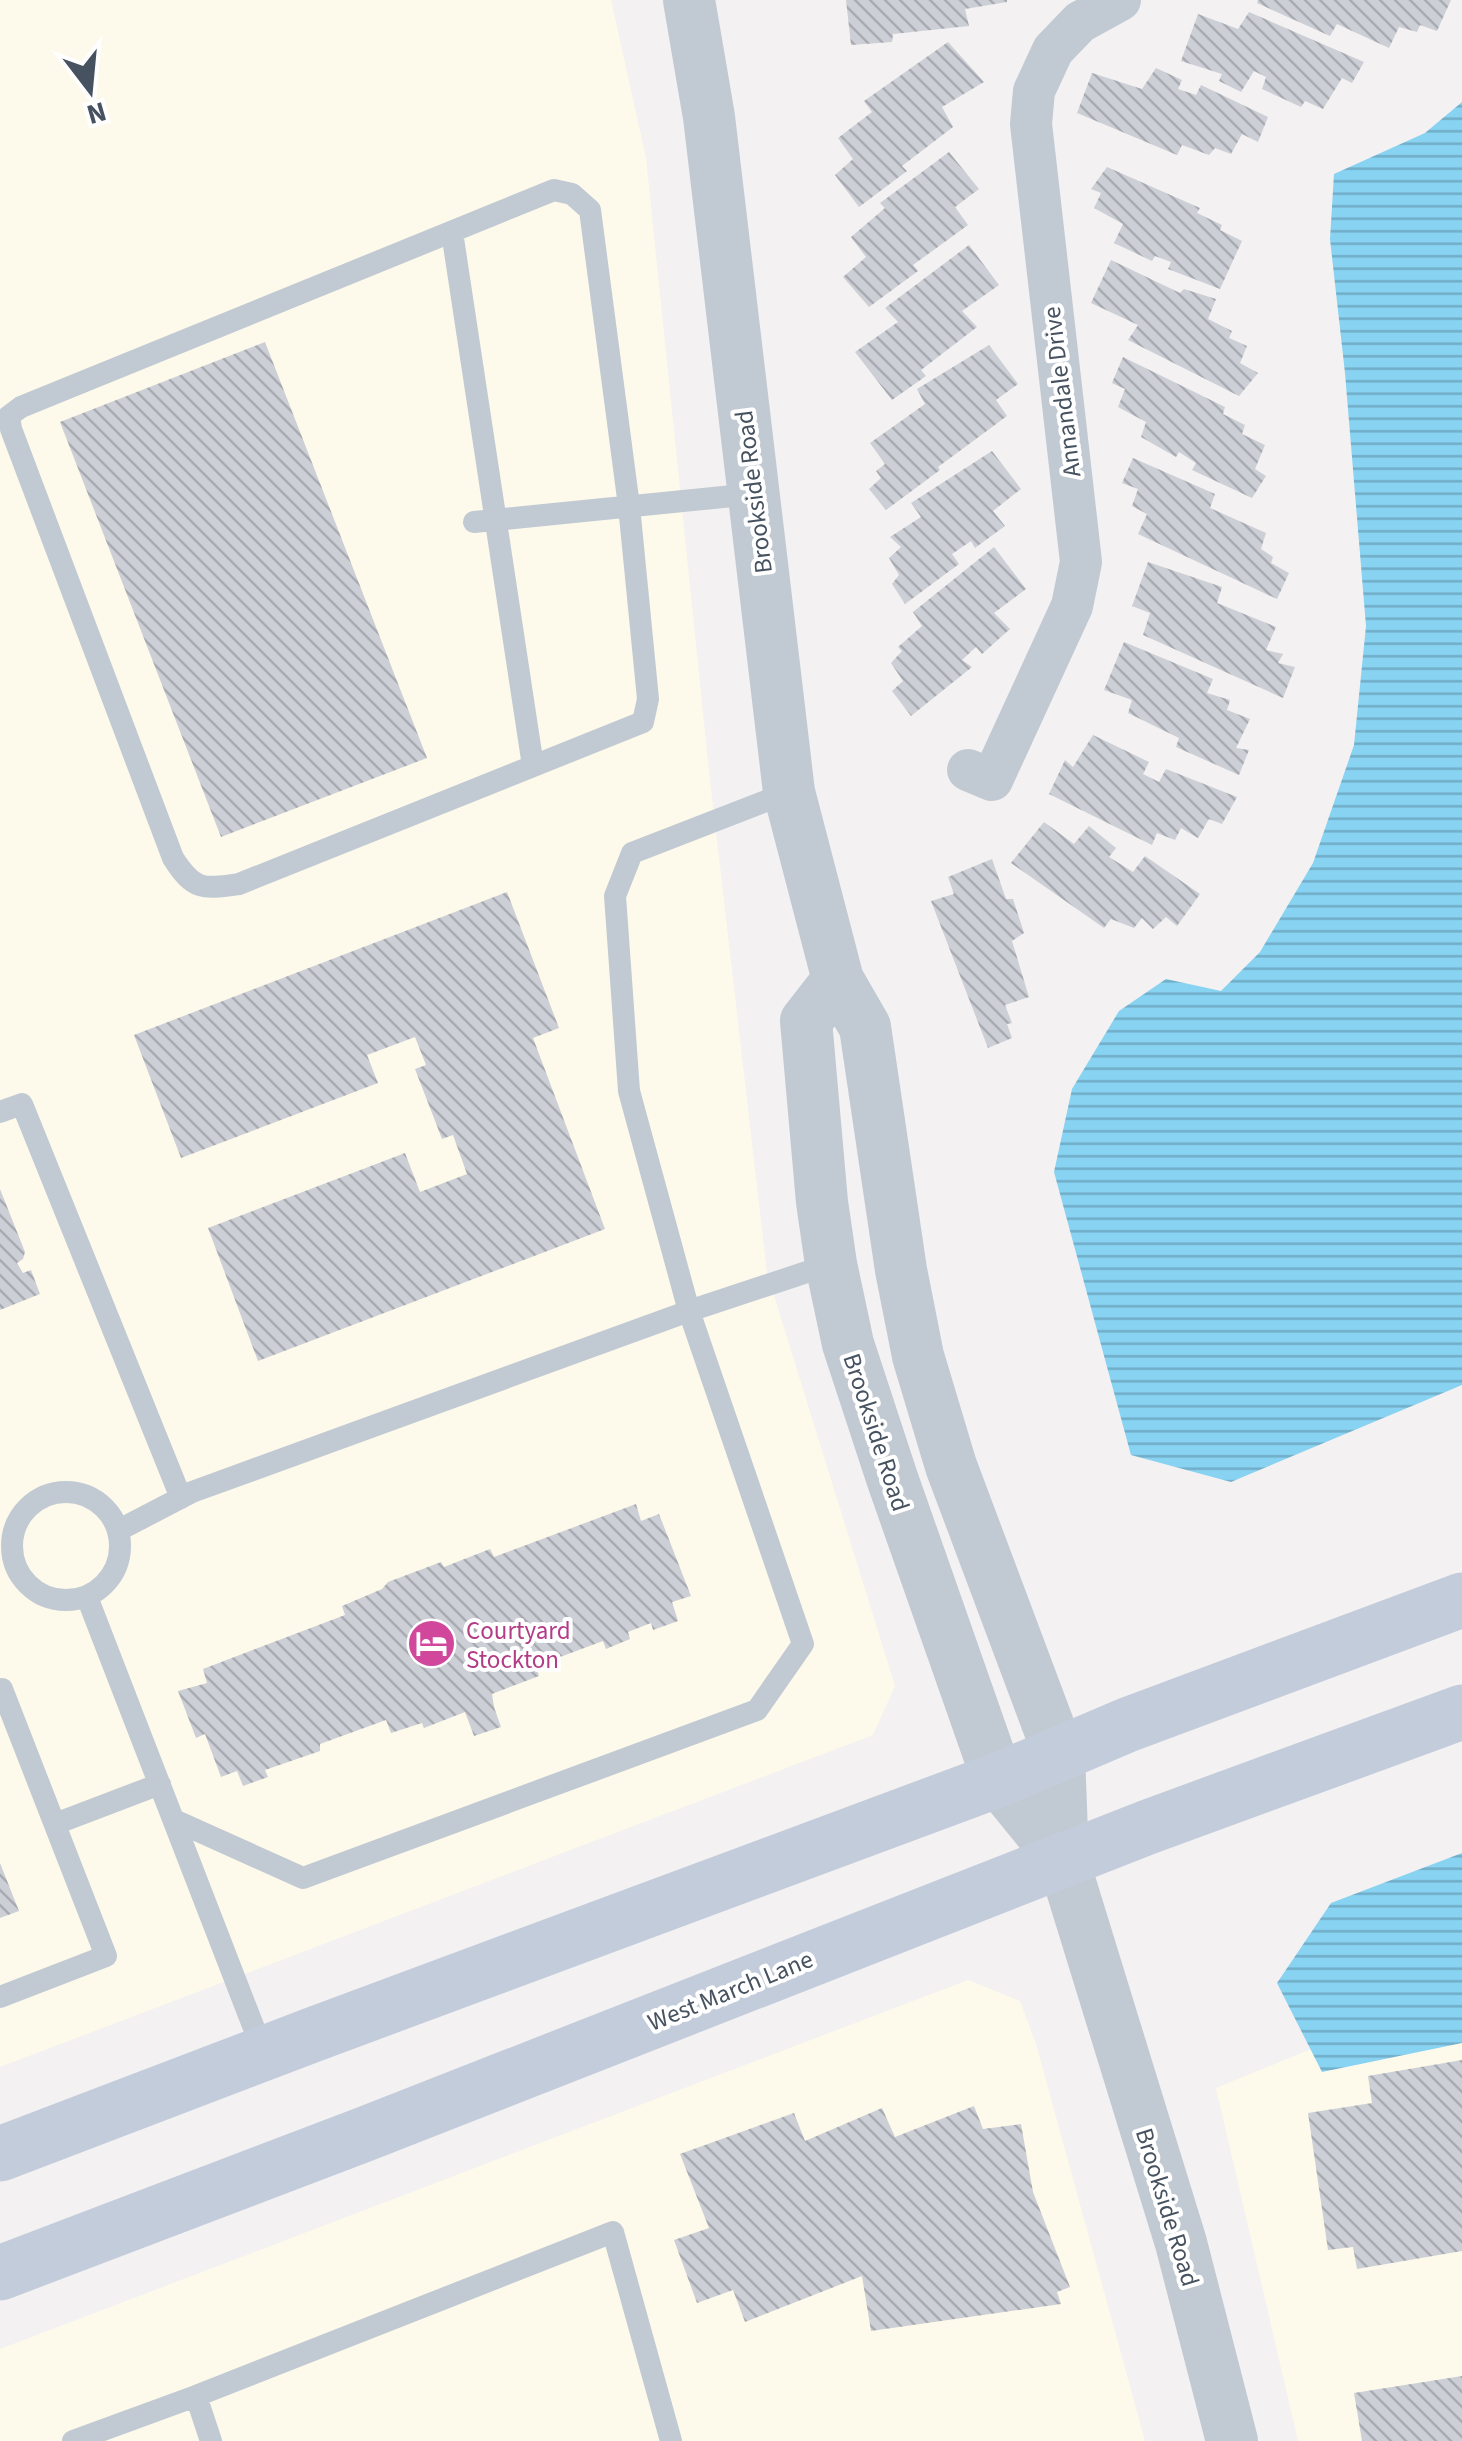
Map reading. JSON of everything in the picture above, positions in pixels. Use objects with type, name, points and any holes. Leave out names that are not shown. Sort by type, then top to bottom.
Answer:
[{"type":"main road","points":[[0,2154],[998,1780],[1127,1725],[1462,1600]]},
{"type":"main road","name":"West March Lane","points":[[0,2272],[365,2134],[1063,1860],[1462,1712]]},
{"type":"street","name":"Brookside Road","points":[[689,0],[708,116],[789,792],[838,980],[865,1027],[898,1251],[918,1356],[952,1466],[1059,1754],[1063,1860],[1181,2242],[1232,2441]]},
{"type":"street","name":"Annandale Drive","points":[[968,770],[992,780],[1072,606],[1078,577],[1080,562],[1030,124],[1034,91],[1053,50],[1080,22],[1120,0]]},
{"type":"street","name":"Brookside Road","points":[[838,980],[806,1021],[822,1202],[848,1344],[998,1780],[1063,1860]]},
{"type":"lane","points":[[554,190],[572,194],[590,210],[629,506],[648,699],[642,722],[240,884],[210,888],[186,880],[173,858],[10,429],[9,416],[21,407],[452,232],[554,190]]},
{"type":"lane","points":[[452,232],[484,521],[533,766]]},
{"type":"lane","points":[[484,521],[754,494]]},
{"type":"lane","points":[[174,1820],[304,1878],[756,1710],[802,1644],[690,1311],[629,1091],[615,896],[632,853],[789,792]]},
{"type":"lane","points":[[0,1112],[22,1104],[182,1498]]},
{"type":"lane","points":[[119,1530],[182,1498],[690,1311],[831,1264]]},
{"type":"lane","points":[[62,1492],[97,1501],[119,1530],[119,1561],[112,1576],[87,1597],[56,1600],[10,1578],[12,1538],[18,1521],[29,1506],[44,1496],[62,1492]]},
{"type":"lane","points":[[87,1597],[264,2054]]},
{"type":"lane","points":[[0,1690],[106,1956],[0,1997]]},
{"type":"lane","points":[[54,1824],[160,1784]]},
{"type":"lane","points":[[73,2441],[614,2232],[671,2441]]},
{"type":"lane","points":[[196,2396],[211,2441]]},
{"type":"shaded area","points":[[0,0],[611,0],[646,158],[709,771],[767,1273],[895,1686],[873,1735],[0,2067]]},
{"type":"shaded area","points":[[968,1980],[1020,2001],[1036,2044],[1145,2441],[0,2441],[0,2349]]},
{"type":"shaded area","points":[[1446,1994],[1462,1996],[1462,2441],[1298,2441],[1216,2088]]},
{"type":"water","points":[[1462,102],[1462,1385],[1231,1482],[1131,1455],[1054,1172],[1072,1089],[1119,1011],[1166,979],[1221,991],[1260,952],[1313,863],[1354,745],[1366,626],[1330,239],[1334,174],[1425,133]]},
{"type":"water","points":[[1462,1853],[1462,2043],[1322,2072],[1277,1983],[1331,1903]]},
{"type":"building","points":[[846,0],[1007,2],[965,9],[969,26],[893,34],[892,42],[851,45]]},
{"type":"building","points":[[1451,0],[1437,31],[1420,25],[1417,32],[1399,27],[1389,48],[1337,24],[1330,36],[1257,3]]},
{"type":"building","points":[[1249,12],[1364,62],[1352,83],[1342,78],[1323,109],[1305,101],[1301,107],[1262,89],[1266,77],[1254,71],[1241,92],[1219,81],[1222,74],[1181,61],[1198,14],[1238,29]]},
{"type":"building","points":[[948,42],[984,82],[942,107],[953,127],[902,166],[907,171],[859,207],[835,175],[853,159],[838,138],[872,112],[864,101]]},
{"type":"building","points":[[1156,68],[1182,80],[1178,89],[1196,95],[1201,85],[1268,117],[1258,142],[1242,134],[1231,154],[1215,148],[1209,155],[1182,145],[1177,155],[1077,113],[1092,73],[1142,89]]},
{"type":"building","points":[[949,152],[979,189],[955,207],[968,225],[913,265],[918,271],[869,307],[843,277],[866,257],[851,237],[885,208],[880,203]]},
{"type":"building","points":[[1107,167],[1200,208],[1197,213],[1222,225],[1220,230],[1242,241],[1220,289],[1168,269],[1171,262],[1155,256],[1152,261],[1114,243],[1123,224],[1094,208],[1101,193],[1091,189]]},
{"type":"building","points":[[969,245],[999,285],[962,311],[977,327],[921,370],[926,376],[892,400],[855,352],[898,322],[885,308]]},
{"type":"building","points":[[1111,260],[1180,293],[1184,289],[1216,299],[1208,319],[1232,331],[1229,338],[1247,346],[1240,363],[1258,373],[1239,396],[1128,340],[1138,325],[1091,303]]},
{"type":"building","points":[[265,342],[427,758],[221,837],[60,422]]},
{"type":"building","points":[[989,345],[1018,384],[996,400],[1007,416],[886,510],[869,489],[881,478],[876,471],[885,464],[870,443],[925,404],[917,389]]},
{"type":"building","points":[[1123,357],[1225,407],[1223,414],[1245,425],[1242,434],[1265,445],[1255,469],[1266,476],[1252,498],[1192,470],[1196,463],[1179,452],[1176,457],[1141,437],[1146,422],[1118,407],[1125,389],[1112,383]]},
{"type":"building","points":[[992,451],[1021,489],[993,511],[1005,526],[975,548],[971,541],[952,554],[959,564],[905,604],[892,584],[899,575],[889,558],[901,547],[890,537],[921,517],[911,503]]},
{"type":"building","points":[[1133,458],[1215,494],[1210,508],[1266,533],[1261,549],[1273,557],[1271,563],[1289,573],[1277,599],[1138,534],[1147,514],[1132,506],[1138,489],[1122,483]]},
{"type":"building","points":[[994,547],[1026,589],[994,613],[1010,629],[982,654],[976,647],[962,660],[972,667],[911,716],[892,691],[903,681],[891,663],[902,651],[898,647],[922,626],[913,612]]},
{"type":"building","points":[[1148,562],[1222,587],[1217,603],[1276,627],[1266,650],[1283,654],[1278,663],[1295,667],[1283,698],[1143,635],[1150,613],[1132,606]]},
{"type":"building","points":[[1124,642],[1213,679],[1207,693],[1230,700],[1227,710],[1250,719],[1236,748],[1249,750],[1239,775],[1176,747],[1179,738],[1128,713],[1132,700],[1104,690]]},
{"type":"building","points":[[1093,735],[1149,762],[1143,774],[1159,782],[1166,769],[1237,797],[1222,824],[1209,819],[1198,838],[1181,828],[1175,840],[1157,833],[1152,845],[1049,794],[1065,760],[1073,767]]},
{"type":"building","points":[[1044,822],[1074,844],[1089,826],[1116,848],[1109,857],[1133,872],[1145,856],[1200,894],[1177,926],[1166,917],[1153,929],[1142,918],[1134,928],[1111,919],[1104,928],[1011,863]]},
{"type":"building","points":[[992,859],[1006,899],[1013,899],[1024,933],[1012,941],[1029,997],[1005,1005],[1012,1023],[1007,1024],[1012,1038],[988,1048],[931,901],[954,894],[948,877]]},
{"type":"building","points":[[507,892],[559,1028],[533,1038],[605,1229],[258,1361],[208,1228],[405,1153],[420,1192],[467,1174],[453,1135],[442,1139],[415,1069],[426,1065],[415,1037],[367,1055],[378,1083],[181,1158],[134,1035]]},
{"type":"building","points":[[0,1189],[25,1252],[17,1263],[23,1273],[31,1270],[40,1294],[0,1310]]},
{"type":"building","name":"Courtyard Stockton","points":[[636,1504],[641,1521],[659,1514],[691,1596],[672,1602],[678,1621],[653,1630],[651,1623],[628,1632],[630,1639],[606,1649],[603,1641],[536,1666],[539,1676],[492,1694],[501,1727],[474,1736],[465,1712],[424,1728],[422,1723],[391,1733],[386,1720],[320,1744],[320,1751],[265,1770],[268,1777],[243,1786],[237,1771],[221,1777],[205,1734],[196,1738],[178,1691],[207,1683],[203,1669],[345,1615],[342,1606],[382,1589],[388,1582],[490,1549],[494,1557]]},
{"type":"building","points":[[0,1863],[19,1911],[0,1918]]},
{"type":"building","points":[[1462,2060],[1462,2251],[1357,2269],[1353,2247],[1328,2250],[1308,2113],[1372,2103],[1368,2076]]},
{"type":"building","points":[[974,2106],[983,2129],[1021,2124],[1033,2192],[1070,2287],[1057,2292],[1061,2304],[871,2331],[862,2276],[745,2322],[733,2290],[697,2303],[674,2240],[709,2228],[680,2154],[794,2113],[805,2141],[882,2108],[895,2137]]},
{"type":"building","points":[[1462,2376],[1462,2441],[1362,2441],[1354,2393]]},
{"type":"place","name":"Courtyard Stockton","points":[[431,1644]]}]
